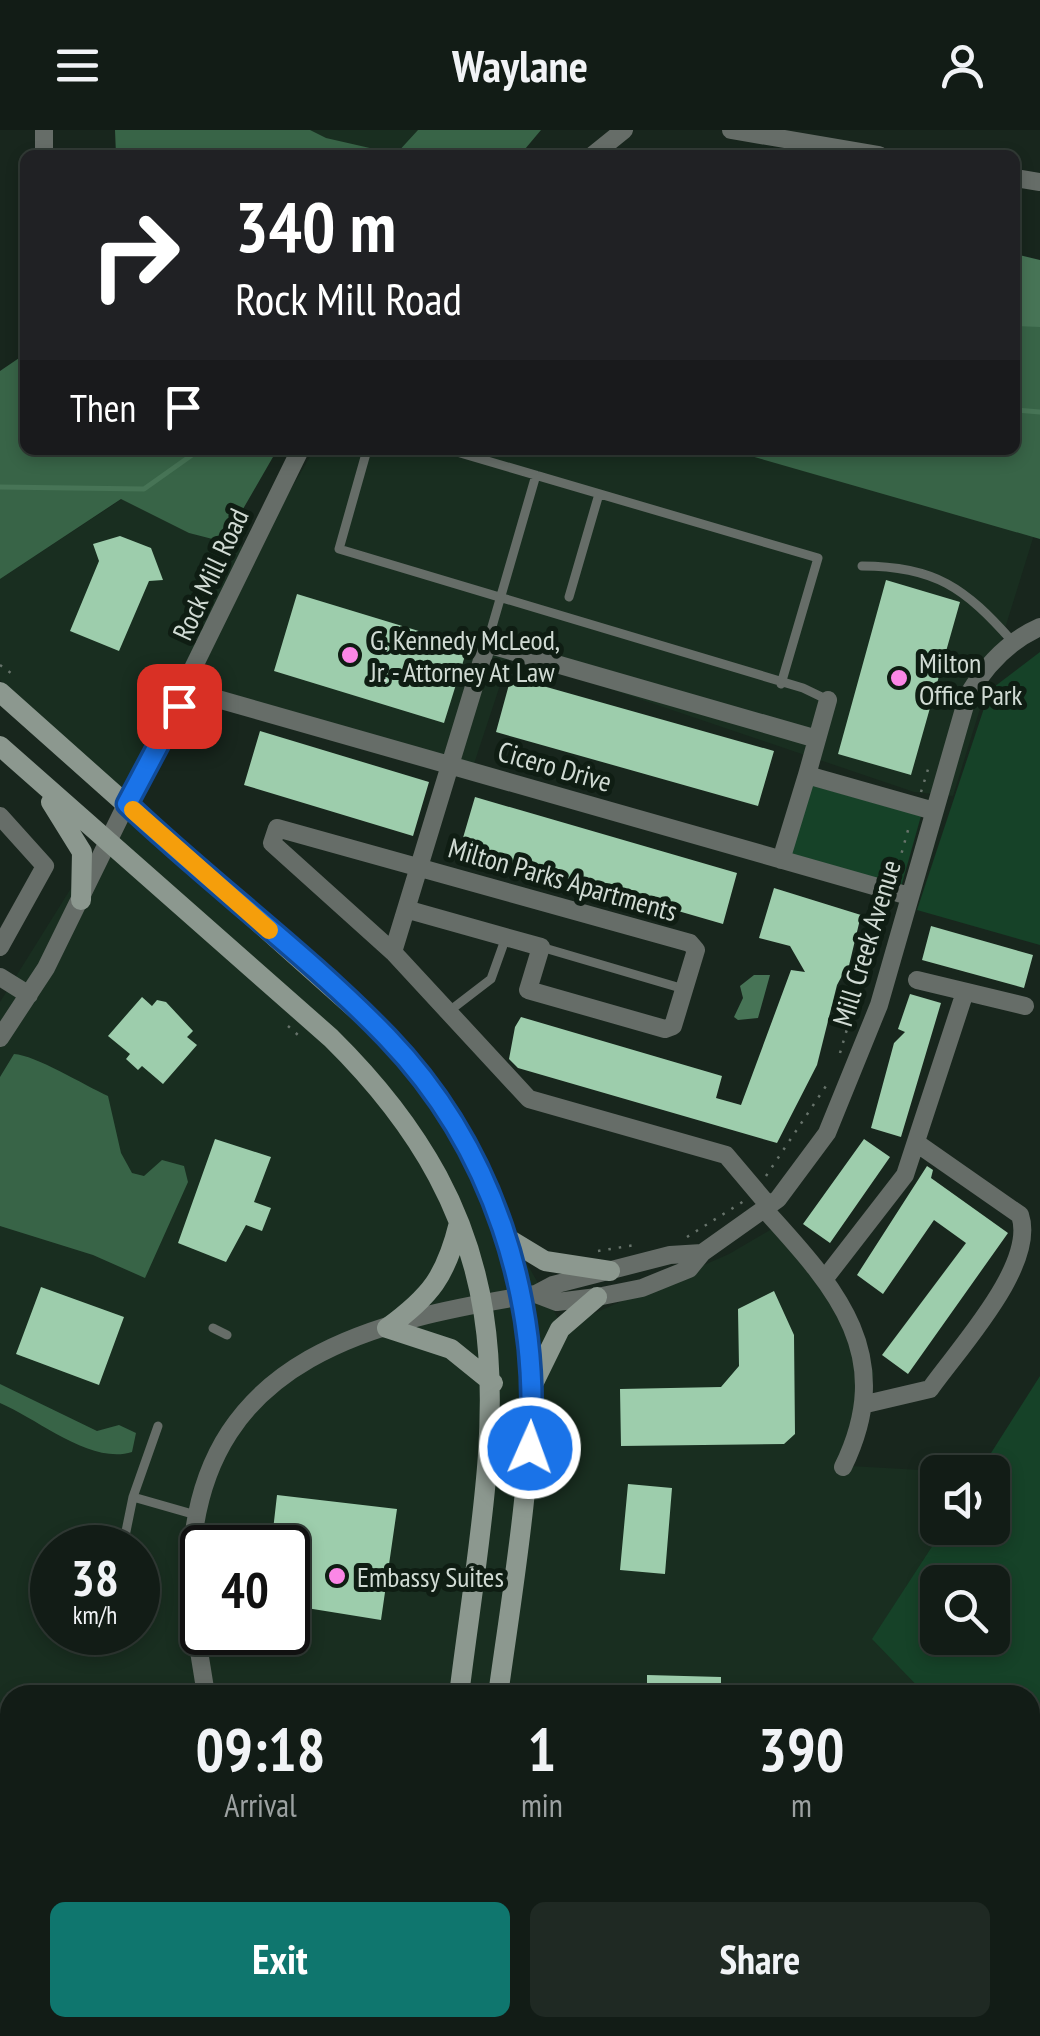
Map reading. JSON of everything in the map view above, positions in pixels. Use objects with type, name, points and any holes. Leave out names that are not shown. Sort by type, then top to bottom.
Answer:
[{"type":"street","points":[[599,150],[624,130]]},
{"type":"street","points":[[732,130],[835,150]]},
{"type":"street","name":"Rock Mill Road","points":[[0,1038],[30,994],[81,900],[298,455]]},
{"type":"street","name":"Mill Creek Avenue","points":[[529,1295],[557,1302],[598,1297],[688,1269],[702,1253],[767,1208],[827,1133],[879,1006],[900,893],[925,809],[968,695],[981,674],[1012,641],[1040,626]]},
{"type":"street","points":[[487,644],[817,739]]},
{"type":"street","name":"Milton Parks Apartments","points":[[393,952],[409,910],[487,644]]},
{"type":"street","name":"Cicero Drive","points":[[186,690],[900,893]]},
{"type":"street","points":[[0,692],[358,1010],[409,1062],[464,1142],[529,1295],[530,1448],[499,1685]]},
{"type":"street","points":[[781,860],[828,700]]},
{"type":"street","points":[[0,746],[357,1064],[408,1126],[459,1223],[483,1304],[493,1383],[491,1450],[460,1685]]},
{"type":"street","points":[[807,775],[925,809]]},
{"type":"street","points":[[33,776],[82,852],[81,900]]},
{"type":"street","points":[[0,816],[45,866],[0,947]]},
{"type":"street","name":"Milton Parks Apartments","points":[[541,947],[528,990],[665,1029],[673,1026],[696,950],[690,943],[278,828],[272,843],[393,952],[529,1099],[726,1156],[826,1277],[856,1332],[866,1404]]},
{"type":"street","points":[[409,910],[541,947]]},
{"type":"street","points":[[0,977],[30,994]]},
{"type":"street","points":[[917,980],[1025,1006]]},
{"type":"street","points":[[826,1277],[905,1175],[966,992]]},
{"type":"street","points":[[843,1467],[866,1404],[930,1389],[1016,1267],[1023,1240],[1020,1215],[918,1144]]},
{"type":"street","points":[[387,1328],[417,1306],[440,1278],[459,1223]]},
{"type":"street","points":[[507,1238],[545,1261],[610,1271]]},
{"type":"street","name":"Mill Creek Avenue","points":[[529,1295],[553,1285],[670,1255],[702,1253]]},
{"type":"street","points":[[205,1685],[192,1586],[196,1515],[214,1462],[265,1388],[297,1362],[344,1339],[529,1295]]},
{"type":"street","points":[[532,1386],[560,1329],[598,1297]]},
{"type":"street","points":[[387,1328],[451,1350],[493,1383]]},
{"type":"lane","points":[[365,455],[339,550],[803,688],[828,700]]},
{"type":"lane","points":[[467,455],[818,558],[781,684]]},
{"type":"lane","points":[[487,644],[536,475]]},
{"type":"lane","points":[[569,597],[599,494]]},
{"type":"lane","points":[[862,566],[916,568],[934,575],[970,598],[1012,641]]},
{"type":"lane","points":[[448,1012],[491,979],[506,937]]},
{"type":"lane","points":[[541,947],[684,989]]},
{"type":"lane","points":[[213,1328],[227,1336]]},
{"type":"lane","points":[[127,1525],[158,1426]]},
{"type":"lane","points":[[133,1498],[196,1515]]},
{"type":"path","points":[[0,664],[11,673]]},
{"type":"path","points":[[840,1055],[900,893],[925,809],[933,753]]},
{"type":"path","points":[[288,1026],[298,1035]]},
{"type":"path","points":[[685,1238],[756,1189],[785,1153],[834,1072]]},
{"type":"path","points":[[597,1251],[650,1243]]},
{"type":"shaded area","points":[[115,130],[310,130],[326,138],[378,150],[116,150]]},
{"type":"shaded area","points":[[308,130],[514,130],[495,150],[347,150]]},
{"type":"shaded area","points":[[418,130],[541,130],[524,150],[400,150]]},
{"type":"shaded area","points":[[1020,255],[1040,260],[1040,327],[1020,326]]},
{"type":"shaded area","points":[[1020,265],[1040,268],[1040,539],[747,455],[1020,455]]},
{"type":"shaded area","points":[[20,357],[20,455],[274,455],[224,542],[189,533],[121,499],[0,579],[0,371]]},
{"type":"shaded area","points":[[311,455],[748,455],[1034,535],[953,796],[914,792],[510,655],[471,773],[183,691],[126,800],[0,680],[0,579],[122,499],[189,533],[255,550]]},
{"type":"shaded area","points":[[1040,652],[1040,945],[917,910],[990,690]]},
{"type":"shaded area","points":[[810,785],[921,816],[901,887],[790,856]]},
{"type":"shaded area","points":[[126,800],[409,1056],[563,1327],[729,1254],[775,1227],[841,1289],[874,1374],[851,1466],[920,1470],[920,1545],[933,1545],[873,1639],[917,1685],[0,1685],[0,1002]]},
{"type":"shaded area","points":[[754,975],[770,975],[758,1018],[738,1020],[734,1017],[743,998],[740,986]]},
{"type":"shaded area","points":[[14,1054],[47,1065],[108,1096],[121,1153],[132,1173],[144,1176],[162,1160],[184,1166],[188,1182],[145,1278],[93,1255],[0,1226],[0,1077]]},
{"type":"shaded area","points":[[1040,1376],[1040,1685],[916,1685],[872,1639],[920,1565],[933,1545],[1010,1545],[1010,1455],[990,1455]]},
{"type":"shaded area","points":[[0,1384],[97,1431],[119,1425],[136,1433],[132,1452],[99,1452],[65,1438],[0,1403]]},
{"type":"building","points":[[120,536],[151,548],[163,580],[149,581],[119,651],[70,631],[99,561],[93,544]]},
{"type":"building","name":"Milton Office Park","points":[[886,580],[960,602],[911,775],[838,754]]},
{"type":"building","points":[[297,594],[468,646],[444,723],[274,671]]},
{"type":"building","points":[[511,677],[774,751],[758,806],[496,732]]},
{"type":"building","points":[[260,731],[429,782],[413,836],[244,785]]},
{"type":"building","points":[[475,797],[737,873],[723,924],[460,848]]},
{"type":"building","points":[[774,888],[861,915],[847,974],[844,972],[837,985],[817,1065],[777,1143],[518,1068],[509,1059],[515,1027],[521,1017],[722,1076],[716,1098],[741,1105],[791,970],[805,972],[790,946],[759,938]]},
{"type":"building","points":[[931,926],[1033,955],[1024,988],[922,960]]},
{"type":"building","points":[[910,994],[941,1003],[901,1137],[871,1128],[894,1043],[905,1032],[898,1029]]},
{"type":"building","points":[[142,997],[152,1006],[157,1000],[166,1002],[193,1031],[187,1037],[197,1045],[163,1084],[142,1066],[138,1070],[126,1059],[130,1054],[108,1036]]},
{"type":"building","points":[[215,1139],[271,1157],[254,1202],[271,1208],[262,1231],[246,1225],[226,1262],[178,1243]]},
{"type":"building","points":[[864,1139],[890,1157],[830,1243],[803,1224]]},
{"type":"building","points":[[927,1166],[933,1170],[931,1178],[1008,1233],[908,1374],[882,1355],[966,1243],[934,1220],[883,1294],[857,1275]]},
{"type":"building","points":[[41,1287],[124,1317],[99,1385],[16,1354]]},
{"type":"building","points":[[774,1291],[794,1335],[795,1434],[784,1444],[621,1446],[620,1389],[721,1387],[739,1366],[738,1309]]},
{"type":"building","points":[[628,1484],[672,1488],[665,1574],[620,1570]]},
{"type":"building","name":"Embassy Suites","points":[[277,1495],[397,1509],[381,1620],[310,1609],[310,1525],[274,1525]]},
{"type":"building","points":[[647,1675],[721,1677],[721,1685],[647,1685]]},
{"type":"waterway","points":[[1020,410],[1040,412]]},
{"type":"waterway","points":[[0,487],[144,489],[192,455]]},
{"type":"slow traffic","points":[[133,810],[269,930]]},
{"type":"place","name":"G. Kennedy McLeod, Jr. - Attorney At Law","points":[[350,655]]},
{"type":"place","name":"Milton Office Park","points":[[899,678]]},
{"type":"place","name":"Embassy Suites","points":[[337,1576]]},
{"type":"route","points":[[179,706],[127,804],[387,1037],[450,1118],[490,1195],[518,1274],[532,1373],[530,1448]]}]
